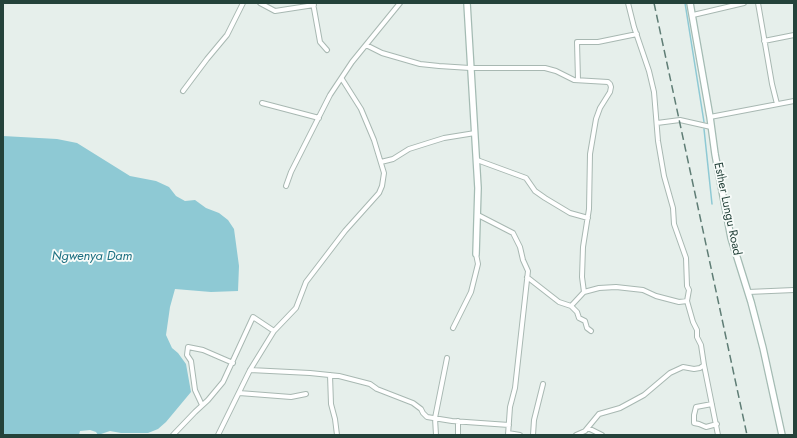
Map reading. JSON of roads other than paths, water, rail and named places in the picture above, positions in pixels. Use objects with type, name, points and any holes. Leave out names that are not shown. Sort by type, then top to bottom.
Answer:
[{"type":"street","points":[[183,91],[227,35],[243,3]]},
{"type":"street","points":[[260,3],[275,11],[314,4],[320,42],[327,50]]},
{"type":"street","points":[[286,186],[291,172],[330,95],[352,62],[400,3]]},
{"type":"street","points":[[453,328],[471,292],[478,264],[476,254],[478,215],[476,134],[470,68],[467,3]]},
{"type":"street","points":[[628,3],[654,92],[658,141],[664,176],[673,208],[674,224],[686,258],[687,286],[689,290],[687,301],[697,330],[697,337],[701,345],[718,435]]},
{"type":"street","name":"Esther Lungu Road","points":[[690,3],[710,117],[721,192],[731,238],[748,292],[763,348],[782,435]]},
{"type":"street","points":[[692,15],[744,3]]},
{"type":"street","points":[[758,3],[777,104]]},
{"type":"street","points":[[578,80],[577,42],[598,42],[637,34]]},
{"type":"street","points":[[764,41],[794,36]]},
{"type":"street","points":[[366,45],[382,53],[420,64],[470,68],[545,68],[556,71],[567,78],[608,82],[611,87],[610,92],[605,99],[596,119],[590,154],[590,192],[588,218],[583,247],[582,277],[584,292]]},
{"type":"street","points":[[218,435],[250,370],[274,331],[296,308],[306,282],[345,231],[379,193],[384,180],[384,173],[374,140],[361,109],[342,79]]},
{"type":"street","points":[[710,117],[794,101]]},
{"type":"street","points":[[262,103],[319,118]]},
{"type":"street","points":[[657,123],[680,120],[711,127]]},
{"type":"street","points":[[381,162],[393,159],[409,149],[444,138],[476,134]]},
{"type":"street","points":[[477,160],[526,178],[535,191],[544,198],[570,214],[588,218]]},
{"type":"street","points":[[478,215],[513,233],[520,247],[523,260],[527,268],[515,388],[510,407],[508,434],[520,435]]},
{"type":"street","points":[[527,277],[559,302],[571,306],[577,312],[579,318],[584,321],[587,328],[591,331]]},
{"type":"street","points":[[571,306],[584,292],[599,288],[620,287],[643,290],[656,296],[679,302],[687,301]]},
{"type":"street","points":[[748,292],[794,290]]},
{"type":"street","points":[[173,435],[208,400],[223,382],[253,317],[274,331]]},
{"type":"street","points":[[202,405],[196,390],[191,361],[187,355],[188,347],[203,350],[232,363]]},
{"type":"street","points":[[436,435],[435,418],[447,358]]},
{"type":"street","points":[[576,435],[588,428],[599,414],[605,411],[620,408],[644,396],[670,373],[683,367],[694,369],[700,368],[704,365]]},
{"type":"street","points":[[250,370],[330,375],[370,384],[377,389],[422,408],[423,412],[427,416],[458,421],[509,425]]},
{"type":"street","points":[[330,375],[331,404],[337,435]]},
{"type":"street","points":[[533,435],[534,420],[543,384]]},
{"type":"street","points":[[239,393],[291,397],[306,394]]},
{"type":"street","points":[[712,404],[696,407],[694,424],[699,424],[706,427],[716,424]]},
{"type":"street","points":[[458,421],[458,435]]},
{"type":"street","points":[[588,428],[602,435]]},
{"type":"water","name":"Ngwenya Dam","points":[[3,136],[57,139],[77,143],[130,176],[156,181],[169,187],[176,196],[185,201],[195,200],[206,208],[219,213],[228,220],[234,229],[239,266],[238,291],[211,292],[175,289],[170,307],[166,335],[172,348],[178,353],[186,364],[191,392],[166,422],[158,429],[148,433],[121,433],[110,431],[98,435],[96,432],[90,430],[80,431],[79,435],[3,435]]},
{"type":"waterway","points":[[685,3],[704,122]]},
{"type":"waterway","points":[[704,129],[712,204]]},
{"type":"railway","points":[[654,3],[747,435]]}]
